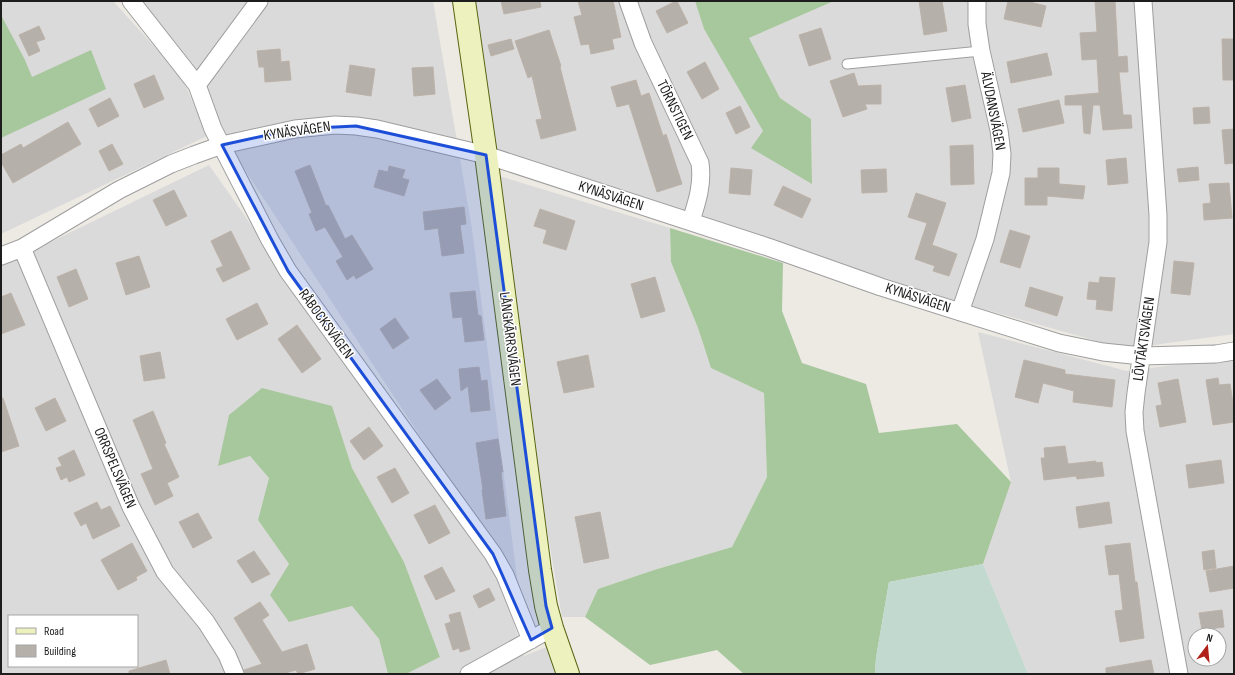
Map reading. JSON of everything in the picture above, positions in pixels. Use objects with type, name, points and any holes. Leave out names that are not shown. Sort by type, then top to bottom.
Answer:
[{"type":"street","name":"RÅBOCKSVÄGEN","points":[[131,1],[197,85],[213,129],[270,240],[288,271],[493,554],[505,575],[531,640]]},
{"type":"street","points":[[197,85],[259,1]]},
{"type":"street","name":"LÅNGKÄRRSVÄGEN","points":[[464,1],[486,155],[538,562],[546,606],[568,674]]},
{"type":"street","name":"TÖRNSTIGEN","points":[[628,1],[643,43],[700,163],[701,181],[691,222]]},
{"type":"street","name":"ÄLVDANSVÄGEN","points":[[960,312],[985,239],[1001,172],[1002,154],[999,130],[981,51],[977,24],[977,1]]},
{"type":"street","name":"LÖVTÄKTSVÄGEN","points":[[1143,1],[1158,222],[1158,242],[1134,406],[1135,431],[1179,674]]},
{"type":"street","name":"KYNÄSVÄGEN","points":[[1,256],[22,248],[119,190],[171,164],[222,145],[295,129],[335,125],[356,126],[377,129],[486,155],[960,312],[1060,343],[1103,352],[1142,356],[1216,354],[1234,351]]},
{"type":"street","name":"ORRSPELSVÄGEN","points":[[22,248],[131,508],[165,572],[206,622],[227,655],[235,674]]},
{"type":"street","points":[[469,674],[552,628]]},
{"type":"lane","points":[[846,64],[981,51]]},
{"type":"highlighted area","points":[[356,126],[486,155],[546,606],[552,628],[531,640],[493,554],[288,271],[222,145],[295,129]]},
{"type":"shaded area","points":[[1,1],[113,1],[182,77],[207,136],[1,234]]},
{"type":"shaded area","points":[[142,1],[433,1],[472,229],[518,585],[237,158],[192,63]]},
{"type":"shaded area","points":[[473,1],[695,1],[704,29],[763,131],[812,183],[811,119],[780,98],[749,38],[834,1],[1234,1],[1234,334],[1125,349],[969,305],[490,151]]},
{"type":"shaded area","points":[[209,165],[500,578],[524,656],[549,646],[558,674],[406,674],[440,657],[404,562],[352,468],[332,407],[218,466],[250,456],[269,478],[258,520],[289,564],[331,611],[352,606],[379,639],[388,674],[1,674],[1,266]]},
{"type":"shaded area","points":[[486,172],[670,228],[671,262],[698,328],[711,368],[764,393],[767,477],[732,547],[654,570],[598,589],[585,617],[562,617]]},
{"type":"shaded area","points":[[978,332],[1127,371],[1234,357],[1234,674],[1028,674],[983,564],[1011,482]]},
{"type":"green space","points":[[695,1],[834,1],[749,38],[780,98],[811,119],[812,184],[751,148],[763,131],[704,29]]},
{"type":"green space","points":[[1,15],[25,60],[32,77],[91,50],[106,89],[1,138]]},
{"type":"green space","points":[[670,228],[783,263],[782,311],[802,363],[866,384],[879,433],[957,424],[1011,482],[983,564],[889,582],[876,658],[875,674],[744,674],[717,650],[650,665],[585,617],[598,589],[654,570],[732,547],[767,477],[764,393],[711,368],[698,328],[671,262]]},
{"type":"green space","points":[[262,388],[332,406],[352,468],[404,562],[440,657],[406,674],[388,674],[379,639],[352,606],[289,622],[270,595],[289,564],[258,520],[269,478],[250,456],[218,466],[229,415]]},
{"type":"green space","points":[[983,564],[1028,674],[875,674],[876,658],[889,582]]},
{"type":"building","points":[[501,1],[540,1],[541,7],[504,14]]},
{"type":"building","points":[[578,1],[613,1],[621,37],[612,39],[614,49],[591,54],[589,44],[581,45],[574,17],[582,15]]},
{"type":"building","points":[[676,1],[688,23],[667,33],[656,11]]},
{"type":"building","points":[[919,1],[942,1],[947,31],[924,35]]},
{"type":"building","points":[[1008,1],[1026,1],[1046,6],[1041,27],[1004,19]]},
{"type":"building","points":[[1095,1],[1115,1],[1118,57],[1127,56],[1128,72],[1119,72],[1123,115],[1131,115],[1132,128],[1103,130],[1100,105],[1093,105],[1090,134],[1084,133],[1082,105],[1065,105],[1065,96],[1099,93],[1097,59],[1082,60],[1080,33],[1097,32]]},
{"type":"building","points":[[39,26],[45,39],[36,42],[40,51],[29,56],[19,35]]},
{"type":"building","points":[[821,28],[831,59],[809,66],[799,35]]},
{"type":"building","points":[[549,30],[561,66],[560,67],[576,130],[541,139],[536,120],[542,119],[532,76],[528,78],[515,41]]},
{"type":"building","points":[[511,39],[514,49],[491,56],[488,45]]},
{"type":"building","points":[[1222,39],[1234,39],[1234,80],[1223,80]]},
{"type":"building","points":[[280,49],[281,62],[289,61],[291,80],[265,82],[264,67],[259,67],[257,51]]},
{"type":"building","points":[[1047,53],[1052,75],[1011,83],[1007,62]]},
{"type":"building","points":[[705,62],[719,89],[702,99],[687,72]]},
{"type":"building","points":[[350,65],[375,69],[371,96],[346,92]]},
{"type":"building","points":[[433,67],[435,94],[414,96],[412,68]]},
{"type":"building","points":[[854,73],[858,86],[881,85],[881,104],[865,104],[867,109],[843,117],[830,81]]},
{"type":"building","points":[[154,75],[164,99],[144,108],[134,84]]},
{"type":"building","points":[[636,80],[641,96],[649,93],[663,136],[666,134],[682,184],[657,192],[629,104],[617,107],[611,87]]},
{"type":"building","points":[[965,85],[971,118],[952,122],[946,88]]},
{"type":"building","points":[[110,98],[119,116],[98,127],[89,109]]},
{"type":"building","points":[[1059,100],[1064,123],[1023,132],[1018,109]]},
{"type":"building","points":[[740,106],[750,127],[736,134],[726,113]]},
{"type":"building","points":[[1209,107],[1210,123],[1194,124],[1193,108]]},
{"type":"building","points":[[68,122],[81,144],[13,183],[1,162],[1,155],[21,144],[23,148]]},
{"type":"building","points":[[1234,129],[1234,163],[1225,164],[1222,130]]},
{"type":"building","points":[[112,144],[123,164],[109,171],[99,151]]},
{"type":"building","points":[[973,145],[974,184],[951,185],[950,146]]},
{"type":"building","points":[[1126,158],[1128,183],[1108,185],[1106,160]]},
{"type":"building","points":[[310,165],[326,206],[328,205],[345,239],[352,235],[373,269],[356,279],[354,275],[347,280],[336,261],[343,257],[325,227],[316,231],[309,214],[312,213],[295,171]]},
{"type":"building","points":[[389,166],[405,170],[402,178],[409,180],[404,196],[374,187],[379,170],[388,172]]},
{"type":"building","points":[[1198,167],[1199,180],[1179,182],[1177,169]]},
{"type":"building","points":[[731,168],[752,170],[750,195],[729,193]]},
{"type":"building","points":[[1038,168],[1059,168],[1059,184],[1085,186],[1083,199],[1047,196],[1047,205],[1025,205],[1025,178],[1038,178]]},
{"type":"building","points":[[886,169],[887,192],[862,193],[861,170]]},
{"type":"building","points":[[1229,183],[1232,218],[1204,220],[1203,204],[1211,203],[1209,184]]},
{"type":"building","points":[[783,186],[811,199],[802,218],[774,205]]},
{"type":"building","points":[[174,190],[187,216],[166,226],[153,200]]},
{"type":"building","points":[[916,193],[946,203],[932,245],[957,254],[949,276],[933,271],[935,266],[915,259],[927,223],[908,217]]},
{"type":"building","points":[[464,207],[466,224],[460,225],[464,253],[442,256],[438,228],[425,230],[423,212]]},
{"type":"building","points":[[540,209],[575,221],[566,250],[543,243],[547,230],[534,226]]},
{"type":"building","points":[[1010,230],[1030,236],[1020,268],[1000,262]]},
{"type":"building","points":[[231,231],[250,269],[223,282],[216,269],[223,266],[211,241]]},
{"type":"building","points":[[139,256],[150,287],[126,295],[116,263]]},
{"type":"building","points":[[1174,261],[1194,263],[1190,295],[1171,293]]},
{"type":"building","points":[[76,269],[88,299],[69,307],[57,277]]},
{"type":"building","points":[[655,277],[665,311],[641,318],[631,284]]},
{"type":"building","points":[[1100,277],[1115,278],[1112,311],[1096,309],[1097,300],[1087,299],[1089,282],[1099,283]]},
{"type":"building","points":[[1030,287],[1063,297],[1057,316],[1025,306]]},
{"type":"building","points":[[475,291],[478,315],[481,316],[484,340],[465,342],[462,317],[453,318],[450,293]]},
{"type":"building","points":[[11,293],[25,325],[1,334],[1,297]]},
{"type":"building","points":[[257,303],[268,324],[237,340],[226,319]]},
{"type":"building","points":[[395,318],[409,338],[393,349],[380,329]]},
{"type":"building","points":[[297,325],[321,359],[302,373],[278,339]]},
{"type":"building","points":[[160,352],[165,378],[144,381],[140,356]]},
{"type":"building","points":[[588,355],[594,387],[564,393],[557,362]]},
{"type":"building","points":[[1024,360],[1065,370],[1065,374],[1115,380],[1112,407],[1073,402],[1074,391],[1043,383],[1038,403],[1015,397]]},
{"type":"building","points":[[479,367],[481,381],[487,380],[490,410],[471,412],[468,386],[461,391],[459,369]]},
{"type":"building","points":[[1218,378],[1219,385],[1230,384],[1234,410],[1234,422],[1213,425],[1206,380]]},
{"type":"building","points":[[437,379],[451,398],[435,410],[420,390]]},
{"type":"building","points":[[1178,379],[1186,422],[1160,427],[1156,406],[1162,405],[1158,383]]},
{"type":"building","points":[[1,398],[3,398],[19,446],[1,452]]},
{"type":"building","points":[[55,398],[66,421],[46,431],[35,408]]},
{"type":"building","points":[[153,411],[166,443],[164,444],[179,477],[167,483],[173,496],[155,505],[141,474],[153,469],[133,420]]},
{"type":"building","points":[[369,427],[383,446],[364,460],[350,441]]},
{"type":"building","points":[[498,439],[503,472],[501,472],[506,516],[486,519],[476,443]]},
{"type":"building","points":[[1065,446],[1068,464],[1096,461],[1096,463],[1102,462],[1104,476],[1077,479],[1076,476],[1044,480],[1041,458],[1045,458],[1044,448]]},
{"type":"building","points":[[74,450],[85,475],[69,482],[67,477],[61,480],[56,468],[62,466],[58,458]]},
{"type":"building","points":[[1221,460],[1224,483],[1189,488],[1186,465]]},
{"type":"building","points":[[395,468],[409,493],[392,503],[377,477]]},
{"type":"building","points":[[97,502],[101,510],[110,506],[120,526],[93,539],[86,523],[81,526],[74,513]]},
{"type":"building","points":[[1109,502],[1112,523],[1079,528],[1076,507]]},
{"type":"building","points":[[435,505],[450,533],[429,544],[414,515]]},
{"type":"building","points":[[600,512],[609,558],[584,563],[575,517]]},
{"type":"building","points":[[198,513],[212,538],[193,548],[179,522]]},
{"type":"building","points":[[132,543],[147,571],[136,577],[137,580],[118,590],[101,560]]},
{"type":"building","points":[[1130,543],[1135,582],[1137,582],[1144,638],[1120,642],[1115,611],[1123,610],[1119,574],[1109,575],[1105,546]]},
{"type":"building","points":[[1214,550],[1216,568],[1204,570],[1202,552]]},
{"type":"building","points":[[254,551],[270,574],[252,583],[237,561]]},
{"type":"building","points":[[1234,566],[1234,588],[1210,592],[1206,571]]},
{"type":"building","points":[[442,567],[455,591],[436,600],[424,576]]},
{"type":"building","points":[[489,588],[495,600],[479,608],[473,596]]},
{"type":"building","points":[[260,602],[269,615],[262,620],[282,652],[307,644],[315,669],[298,674],[296,670],[282,674],[245,674],[244,670],[262,664],[234,618]]},
{"type":"building","points":[[1222,610],[1224,627],[1201,627],[1199,613]]},
{"type":"building","points":[[460,612],[470,649],[460,652],[459,648],[453,650],[445,624],[451,622],[449,615]]},
{"type":"building","points":[[166,660],[170,674],[129,674],[129,671]]},
{"type":"building","points":[[1151,660],[1154,674],[1106,674],[1106,668]]}]
